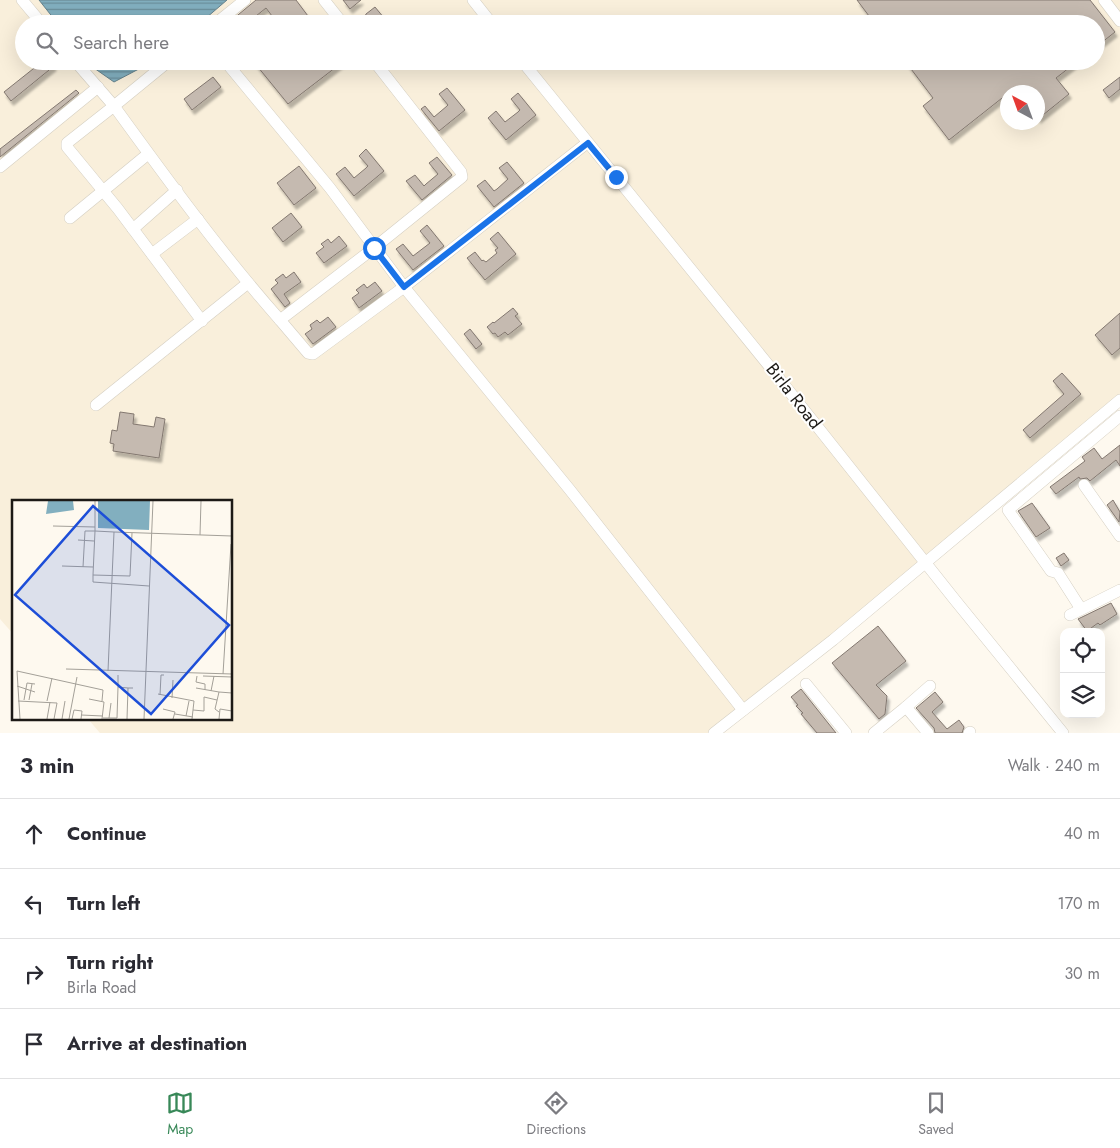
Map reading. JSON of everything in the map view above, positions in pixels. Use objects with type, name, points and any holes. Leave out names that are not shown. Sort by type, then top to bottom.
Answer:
[{"type":"street","points":[[22,0],[34,15]]},
{"type":"street","points":[[226,15],[245,0]]},
{"type":"street","points":[[324,0],[336,15]]},
{"type":"street","points":[[473,0],[485,15]]},
{"type":"street","points":[[1104,0],[1120,21]]},
{"type":"street","points":[[83,70],[114,106],[148,154],[248,283],[308,354],[312,355],[404,287],[588,143]]},
{"type":"street","points":[[158,70],[69,140],[67,145],[202,321]]},
{"type":"street","points":[[232,70],[330,188],[404,287],[570,490],[743,710]]},
{"type":"street","points":[[280,320],[462,177],[462,174],[381,70]]},
{"type":"street","name":"Birla Road","points":[[529,70],[764,359],[1063,733]]},
{"type":"street","points":[[0,167],[98,87]]},
{"type":"street","points":[[70,218],[148,154]]},
{"type":"street","points":[[133,229],[177,190]]},
{"type":"street","points":[[152,254],[198,219]]},
{"type":"street","points":[[96,405],[248,283]]},
{"type":"street","points":[[714,733],[833,640],[1120,400]]},
{"type":"street","points":[[1081,609],[1058,573],[1051,571],[1008,510],[1120,416]]},
{"type":"street","points":[[1084,485],[1120,536]]},
{"type":"street","points":[[1070,615],[1120,590]]},
{"type":"street","points":[[806,684],[846,733]]},
{"type":"street","points":[[874,733],[930,686]]},
{"type":"street","points":[[906,707],[928,733]]},
{"type":"shaded area","points":[[0,0],[1120,0],[1120,394],[713,733],[100,733],[89,720],[232,720],[232,500],[12,500],[12,633],[0,619]]},
{"type":"water","points":[[39,0],[227,0],[210,15],[51,15]]},
{"type":"water","points":[[97,70],[137,70],[114,82]]},
{"type":"building","points":[[256,0],[296,0],[307,15],[271,15],[266,8],[257,15],[238,15]]},
{"type":"building","points":[[343,0],[361,0],[350,9]]},
{"type":"building","points":[[857,0],[1090,0],[1102,15],[868,15]]},
{"type":"building","points":[[375,7],[382,15],[366,15]]},
{"type":"building","points":[[1105,19],[1115,32],[1105,40]]},
{"type":"building","points":[[32,70],[49,70],[11,101],[4,92]]},
{"type":"building","points":[[260,70],[332,70],[288,104]]},
{"type":"building","points":[[912,70],[1066,70],[1056,78],[1069,94],[1045,113],[1045,85],[1000,85],[1000,100],[949,140],[923,106],[933,98]]},
{"type":"building","points":[[213,77],[221,87],[192,110],[184,99]]},
{"type":"building","points":[[1120,77],[1120,89],[1109,98],[1103,90]]},
{"type":"building","points":[[447,88],[465,110],[439,131],[421,109],[425,106],[434,117],[448,105],[439,94]]},
{"type":"building","points":[[76,90],[79,93],[0,157],[0,149]]},
{"type":"building","points":[[518,93],[536,115],[506,140],[488,118],[496,111],[505,122],[518,112],[520,110],[511,99]]},
{"type":"building","points":[[366,149],[384,171],[354,196],[336,174],[345,167],[354,178],[366,168],[368,166],[359,156]]},
{"type":"building","points":[[437,157],[452,175],[422,200],[406,181],[415,175],[424,186],[438,174],[429,163]]},
{"type":"building","points":[[507,162],[524,183],[494,207],[477,186],[485,180],[494,191],[497,189],[508,179],[499,168]]},
{"type":"building","points":[[299,166],[316,188],[294,205],[277,183]]},
{"type":"building","points":[[291,213],[302,227],[283,242],[272,228]]},
{"type":"building","points":[[427,225],[444,246],[413,270],[396,249],[403,244],[413,256],[430,243],[420,231]]},
{"type":"building","points":[[498,232],[516,254],[485,280],[467,258],[475,252],[482,261],[486,262],[497,253],[495,250],[498,248],[490,239]]},
{"type":"building","points":[[339,236],[347,246],[324,263],[316,253],[324,247],[321,244],[328,239],[331,243]]},
{"type":"building","points":[[294,272],[301,282],[284,294],[290,303],[285,307],[271,289],[278,283],[275,280],[283,274],[286,278]]},
{"type":"building","points":[[375,282],[382,291],[359,308],[352,298],[359,293],[356,290],[364,284],[367,288]]},
{"type":"building","points":[[513,308],[518,314],[515,316],[522,324],[508,335],[505,332],[498,337],[495,333],[493,334],[487,327]]},
{"type":"building","points":[[1120,313],[1120,348],[1112,355],[1095,335]]},
{"type":"building","points":[[328,317],[336,327],[313,344],[305,334],[312,329],[310,325],[317,320],[320,323]]},
{"type":"building","points":[[470,329],[482,344],[476,349],[464,334]]},
{"type":"building","points":[[1062,373],[1081,394],[1030,438],[1023,430],[1064,394],[1053,381]]},
{"type":"building","points":[[120,412],[134,414],[133,424],[154,427],[156,417],[165,419],[159,458],[113,451],[114,444],[110,443],[112,430],[117,431]]},
{"type":"building","points":[[1120,445],[1120,466],[1116,460],[1090,481],[1087,478],[1080,479],[1079,477],[1056,494],[1050,487],[1085,461],[1082,457],[1094,448],[1102,459]]},
{"type":"building","points":[[1113,500],[1120,512],[1119,522],[1107,505]]},
{"type":"building","points":[[1032,503],[1050,528],[1036,537],[1018,511]]},
{"type":"building","points":[[1064,553],[1069,560],[1061,566],[1056,558]]},
{"type":"building","points":[[1111,603],[1117,614],[1100,625],[1098,623],[1091,628],[1085,628],[1078,619]]},
{"type":"building","points":[[878,626],[906,661],[876,685],[887,696],[885,714],[879,719],[832,663]]},
{"type":"building","points":[[801,689],[836,733],[817,733],[801,714],[803,713],[791,697]]},
{"type":"building","points":[[935,692],[943,702],[932,712],[947,729],[959,720],[964,727],[962,733],[935,733],[934,728],[916,708]]},
{"type":"route","points":[[374,248],[404,287],[588,143],[616,177]]}]
